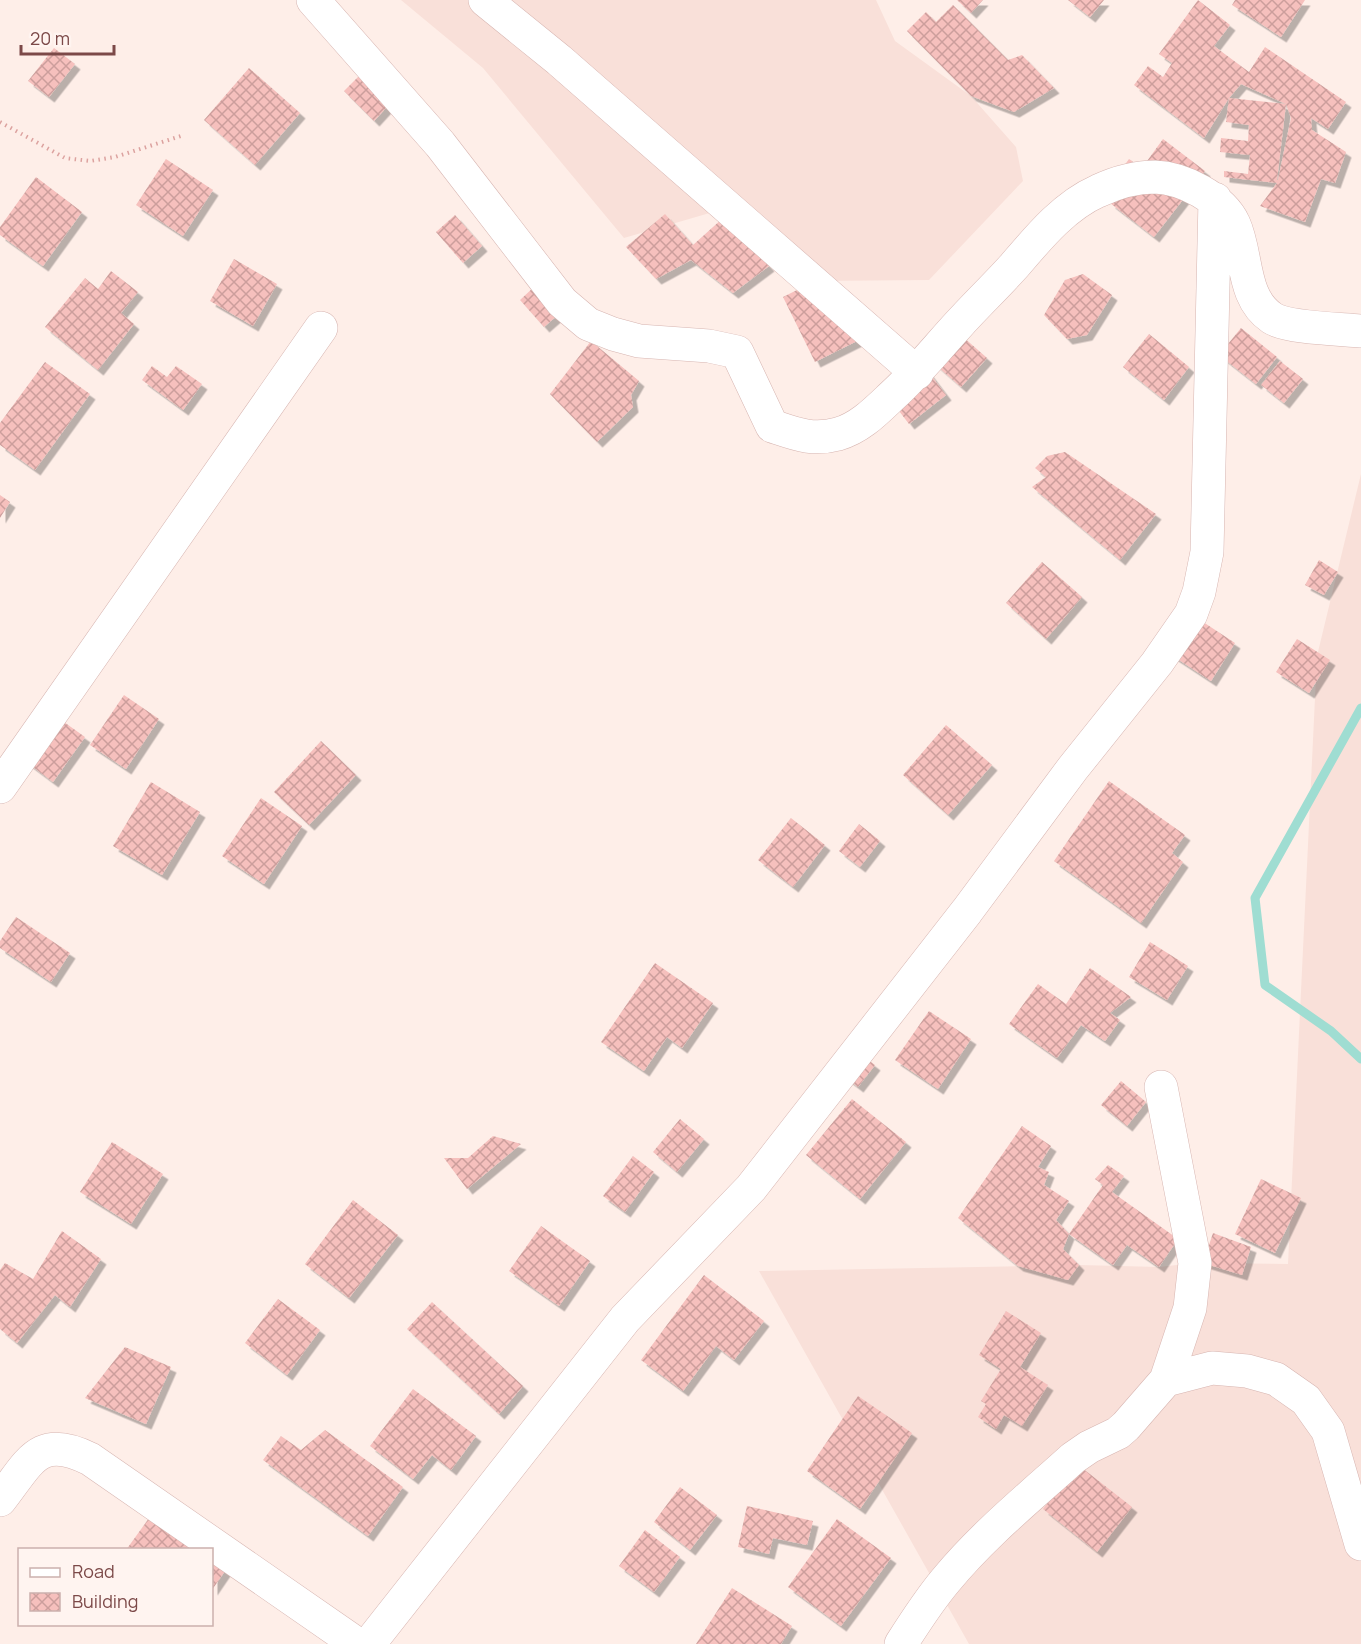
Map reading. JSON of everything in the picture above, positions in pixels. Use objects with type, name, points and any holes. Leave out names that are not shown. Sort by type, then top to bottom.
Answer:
[{"type":"street","points":[[313,0],[440,144],[562,302],[588,324],[612,334],[639,341],[709,346],[737,352],[772,426],[803,437],[839,434],[856,426],[917,373],[1038,238],[1064,213],[1097,191],[1128,180],[1155,177],[1190,186],[1215,199],[1234,223],[1249,285],[1258,306],[1274,320],[1306,327],[1356,331]]},
{"type":"street","points":[[485,0],[559,60],[917,373]]},
{"type":"street","points":[[369,1644],[625,1319],[751,1188],[967,911],[1073,768],[1157,663],[1191,614],[1199,592],[1207,552],[1215,199]]},
{"type":"street","points":[[0,786],[321,328]]},
{"type":"street","points":[[900,1644],[922,1609],[947,1578],[982,1542],[1073,1458],[1089,1447],[1118,1433],[1126,1426],[1166,1380],[1190,1308],[1195,1263],[1161,1087]]},
{"type":"street","points":[[1166,1380],[1212,1368],[1247,1371],[1276,1379],[1305,1400],[1328,1431],[1361,1544]]},
{"type":"street","points":[[0,1500],[32,1459],[45,1450],[56,1448],[73,1450],[90,1459],[357,1644]]},
{"type":"path","points":[[0,122],[65,158],[90,161],[116,158],[181,135]]},
{"type":"shaded area","points":[[401,0],[876,0],[895,41],[971,96],[1016,147],[1023,181],[929,280],[812,281],[737,205],[624,238],[483,68]]},
{"type":"shaded area","points":[[1361,474],[1361,1644],[969,1644],[759,1271],[1079,1265],[1159,1267],[1195,1263],[1288,1264],[1317,656]]},
{"type":"building","points":[[957,0],[983,0],[971,13]]},
{"type":"building","points":[[1068,0],[1104,0],[1090,17]]},
{"type":"building","points":[[1198,0],[1230,25],[1214,46],[1249,72],[1265,47],[1346,102],[1328,129],[1311,118],[1312,130],[1346,152],[1335,183],[1321,179],[1305,222],[1260,206],[1277,183],[1224,177],[1224,171],[1248,174],[1250,155],[1220,152],[1221,138],[1248,141],[1249,125],[1226,122],[1229,98],[1204,138],[1134,85],[1148,66],[1163,77],[1172,63],[1159,54]],"holes":[[[1241,84],[1286,104],[1229,98]],[[1286,104],[1291,118],[1278,180],[1277,180]]]},
{"type":"building","points":[[1235,0],[1305,0],[1281,37],[1232,5]]},
{"type":"building","points":[[953,5],[1008,60],[1022,55],[1054,88],[1014,112],[971,96],[907,31],[926,12],[936,22]]},
{"type":"building","points":[[54,48],[75,64],[49,97],[28,81]]},
{"type":"building","points":[[249,68],[300,113],[255,165],[204,120]]},
{"type":"building","points":[[366,69],[395,98],[374,121],[344,91]]},
{"type":"building","points":[[1163,139],[1205,171],[1154,237],[1110,203],[1116,177],[1129,159],[1142,168]]},
{"type":"building","points":[[166,159],[213,190],[183,236],[136,205]]},
{"type":"building","points":[[36,177],[82,212],[43,266],[0,235],[0,227]]},
{"type":"building","points":[[665,214],[693,245],[723,218],[769,266],[733,293],[691,260],[656,279],[626,247]]},
{"type":"building","points":[[455,215],[482,246],[463,263],[436,232]]},
{"type":"building","points":[[234,259],[277,284],[253,326],[210,301]]},
{"type":"building","points":[[111,271],[138,292],[121,313],[134,324],[98,370],[45,327],[85,278],[98,289]]},
{"type":"building","points":[[1083,274],[1112,295],[1087,335],[1067,339],[1044,315],[1065,280]]},
{"type":"building","points":[[811,283],[869,335],[815,362],[783,297]]},
{"type":"building","points":[[535,286],[560,313],[544,327],[520,300]]},
{"type":"building","points":[[1241,328],[1277,357],[1256,384],[1219,355]]},
{"type":"building","points":[[955,330],[987,358],[961,387],[929,359]]},
{"type":"building","points":[[1149,334],[1189,367],[1164,400],[1123,367]]},
{"type":"building","points":[[591,341],[639,381],[631,395],[633,407],[597,442],[550,394]]},
{"type":"building","points":[[920,361],[946,395],[909,424],[883,390]]},
{"type":"building","points":[[1280,361],[1303,379],[1284,403],[1261,385]]},
{"type":"building","points":[[45,362],[90,394],[35,470],[0,445],[0,423]]},
{"type":"building","points":[[152,366],[167,377],[176,366],[202,384],[183,410],[142,380]]},
{"type":"building","points":[[1065,452],[1156,514],[1120,560],[1032,487],[1046,477],[1035,468],[1047,456]]},
{"type":"building","points":[[0,495],[10,502],[0,518]]},
{"type":"building","points":[[1319,560],[1338,572],[1324,595],[1305,585]]},
{"type":"building","points":[[1042,562],[1082,597],[1046,639],[1006,603]]},
{"type":"building","points":[[1194,616],[1235,643],[1211,681],[1170,654]]},
{"type":"building","points":[[1297,639],[1330,660],[1309,693],[1276,672]]},
{"type":"building","points":[[124,695],[159,719],[126,769],[90,745]]},
{"type":"building","points":[[57,717],[85,737],[53,782],[25,761]]},
{"type":"building","points":[[946,725],[992,765],[948,815],[903,775]]},
{"type":"building","points":[[321,741],[356,775],[309,825],[274,792]]},
{"type":"building","points":[[1109,781],[1185,835],[1172,853],[1183,862],[1141,923],[1054,861]]},
{"type":"building","points":[[151,782],[200,812],[162,875],[113,846]]},
{"type":"building","points":[[261,798],[302,826],[264,884],[222,856]]},
{"type":"building","points":[[791,818],[825,845],[793,887],[758,860]]},
{"type":"building","points":[[859,824],[880,841],[860,867],[839,851]]},
{"type":"building","points":[[16,917],[70,953],[51,982],[0,948],[0,941]]},
{"type":"building","points":[[1150,942],[1188,966],[1167,1000],[1129,977]]},
{"type":"building","points":[[655,963],[713,1003],[682,1048],[667,1037],[644,1071],[601,1042]]},
{"type":"building","points":[[1090,968],[1131,997],[1110,1013],[1120,1020],[1105,1041],[1081,1025],[1057,1058],[1009,1024],[1038,984],[1066,1004]]},
{"type":"building","points":[[929,1011],[971,1039],[938,1089],[895,1060]]},
{"type":"building","points":[[846,1043],[875,1065],[858,1087],[829,1065]]},
{"type":"building","points":[[1121,1081],[1146,1102],[1127,1126],[1101,1105]]},
{"type":"building","points":[[852,1099],[906,1142],[860,1199],[806,1155]]},
{"type":"building","points":[[680,1119],[704,1139],[677,1172],[653,1152]]},
{"type":"building","points":[[1022,1126],[1051,1146],[1038,1167],[1049,1172],[1044,1185],[1069,1201],[1056,1220],[1069,1234],[1063,1249],[1079,1265],[1068,1280],[1018,1266],[958,1218]]},
{"type":"building","points":[[493,1136],[521,1144],[467,1189],[444,1158],[468,1158]]},
{"type":"building","points":[[112,1142],[163,1174],[131,1224],[80,1192]]},
{"type":"building","points":[[633,1156],[654,1172],[625,1212],[603,1196]]},
{"type":"building","points":[[1108,1165],[1124,1176],[1112,1192],[1178,1239],[1159,1267],[1127,1245],[1113,1265],[1069,1234],[1103,1185],[1095,1179]]},
{"type":"building","points":[[1261,1179],[1301,1198],[1275,1253],[1235,1234]]},
{"type":"building","points":[[353,1200],[398,1235],[349,1298],[305,1264]]},
{"type":"building","points":[[541,1226],[590,1261],[559,1306],[509,1271]]},
{"type":"building","points":[[62,1231],[101,1259],[70,1307],[55,1295],[17,1343],[0,1329],[0,1270],[5,1263],[33,1279]]},
{"type":"building","points":[[1213,1233],[1251,1247],[1242,1275],[1203,1263]]},
{"type":"building","points":[[704,1275],[764,1321],[734,1360],[716,1346],[683,1391],[641,1360]]},
{"type":"building","points":[[278,1299],[320,1330],[287,1375],[245,1343]]},
{"type":"building","points":[[432,1302],[523,1386],[499,1414],[407,1329]]},
{"type":"building","points":[[1006,1311],[1041,1333],[1020,1367],[1048,1385],[1022,1426],[1004,1415],[996,1429],[978,1417],[986,1404],[981,1401],[1001,1369],[979,1355]]},
{"type":"building","points":[[125,1347],[171,1367],[146,1424],[85,1398]]},
{"type":"building","points":[[413,1389],[476,1436],[451,1470],[432,1455],[413,1479],[370,1446]]},
{"type":"building","points":[[858,1396],[912,1433],[860,1509],[807,1471]]},
{"type":"building","points":[[325,1430],[403,1487],[368,1536],[263,1460],[281,1436],[301,1450]]},
{"type":"building","points":[[1077,1464],[1132,1507],[1097,1552],[1043,1509]]},
{"type":"building","points":[[680,1487],[717,1515],[690,1550],[654,1522]]},
{"type":"building","points":[[747,1506],[813,1521],[807,1545],[773,1538],[769,1554],[738,1547]]},
{"type":"building","points":[[152,1514],[198,1548],[127,1548]]},
{"type":"building","points":[[837,1519],[891,1558],[841,1626],[788,1587]]},
{"type":"building","points":[[645,1530],[680,1557],[654,1592],[619,1566]]},
{"type":"building","points":[[213,1558],[227,1568],[213,1589]]},
{"type":"building","points":[[732,1588],[792,1626],[781,1644],[696,1644]]},
{"type":"waterway","points":[[1361,708],[1255,898],[1265,985],[1331,1031],[1361,1059]]}]
